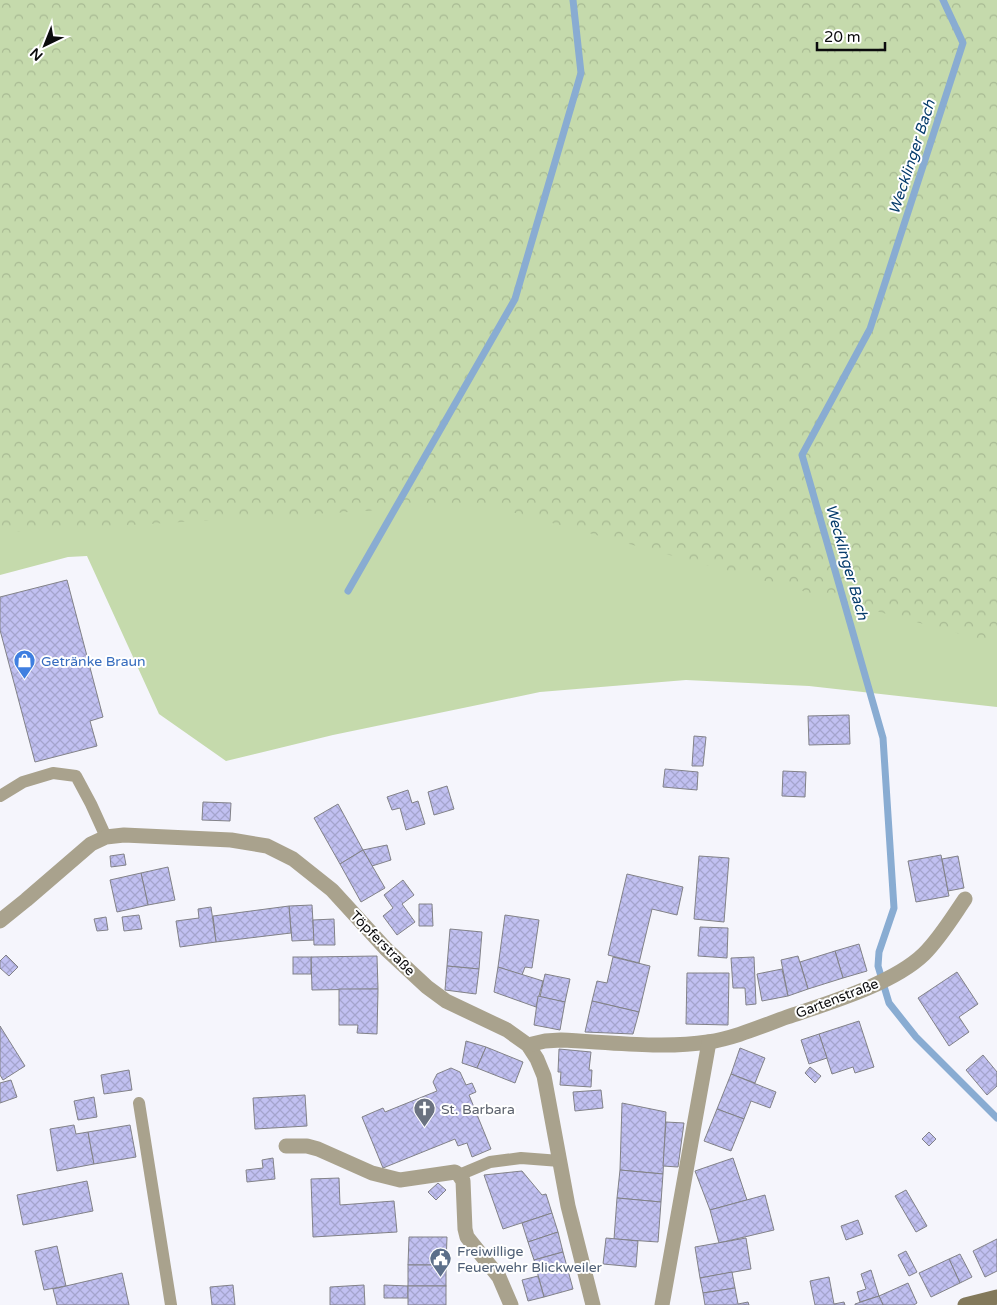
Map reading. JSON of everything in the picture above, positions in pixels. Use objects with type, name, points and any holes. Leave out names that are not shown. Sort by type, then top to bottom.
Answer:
[{"type":"street","name":"Töpferstraße","points":[[0,921],[91,844],[106,837],[124,835],[231,840],[267,846],[292,859],[332,890],[386,949],[427,987],[446,1001],[507,1030],[528,1045],[537,1059],[544,1076],[568,1206],[593,1305]]},
{"type":"street","name":"Gartenstraße","points":[[528,1045],[560,1040],[671,1045],[709,1042],[748,1032],[862,991],[891,976],[923,954],[942,932],[965,899]]},
{"type":"street","points":[[662,1305],[709,1042]]},
{"type":"street","points":[[286,1146],[307,1146],[318,1149],[372,1173],[400,1180],[455,1172],[463,1181],[467,1236],[499,1276],[510,1305]]},
{"type":"street","points":[[965,1305],[997,1297]]},
{"type":"lane","points":[[0,796],[23,782],[53,774],[76,776],[106,837]]},
{"type":"lane","points":[[139,1103],[171,1305]]},
{"type":"lane","points":[[459,1175],[490,1162],[521,1158],[560,1161]]},
{"type":"green space","points":[[0,0],[997,0],[997,707],[809,686],[686,680],[540,692],[333,735],[226,761],[159,714],[87,556],[68,557],[0,575]]},
{"type":"green space","points":[[0,0],[997,0],[997,644],[482,504],[0,533]]},
{"type":"building","points":[[67,580],[103,717],[90,721],[97,746],[35,762],[0,630],[0,597]]},
{"type":"building","points":[[849,715],[850,744],[809,745],[808,716]]},
{"type":"building","points":[[694,736],[706,737],[703,766],[692,766]]},
{"type":"building","points":[[665,769],[698,772],[697,790],[663,787]]},
{"type":"building","points":[[783,771],[806,772],[805,797],[782,796]]},
{"type":"building","points":[[447,786],[454,809],[434,815],[428,792]]},
{"type":"building","points":[[408,790],[412,803],[418,801],[425,824],[406,830],[400,808],[392,810],[387,797]]},
{"type":"building","points":[[203,802],[231,803],[230,821],[202,820]]},
{"type":"building","points":[[338,804],[363,850],[340,864],[314,818]]},
{"type":"building","points":[[387,845],[391,860],[372,866],[363,850]]},
{"type":"building","points":[[363,850],[385,888],[361,902],[340,864]]},
{"type":"building","points":[[124,854],[126,865],[111,867],[110,856]]},
{"type":"building","points":[[941,855],[949,896],[916,902],[908,861]]},
{"type":"building","points":[[699,856],[729,858],[724,922],[694,919]]},
{"type":"building","points":[[958,856],[964,888],[948,891],[942,859]]},
{"type":"building","points":[[168,867],[175,900],[148,905],[141,873]]},
{"type":"building","points":[[141,873],[148,905],[117,912],[110,880]]},
{"type":"building","points":[[627,874],[683,887],[677,915],[652,909],[639,963],[608,955]]},
{"type":"building","points":[[403,880],[414,895],[402,904],[415,922],[397,935],[383,916],[393,908],[384,895]]},
{"type":"building","points":[[419,904],[432,904],[433,926],[419,926]]},
{"type":"building","points":[[312,905],[314,940],[292,941],[289,906]]},
{"type":"building","points":[[289,906],[291,933],[216,942],[213,916]]},
{"type":"building","points":[[211,907],[216,942],[180,947],[176,921],[199,918],[198,909]]},
{"type":"building","points":[[139,915],[142,929],[124,931],[122,917]]},
{"type":"building","points":[[505,915],[539,920],[532,968],[525,967],[522,975],[498,967]]},
{"type":"building","points":[[106,917],[108,930],[97,931],[94,919]]},
{"type":"building","points":[[334,919],[335,945],[314,945],[313,920]]},
{"type":"building","points":[[700,927],[728,928],[727,958],[698,956]]},
{"type":"building","points":[[450,929],[482,932],[479,969],[447,966]]},
{"type":"building","points":[[859,944],[867,971],[843,978],[835,951]]},
{"type":"building","points":[[835,951],[843,978],[808,989],[800,962]]},
{"type":"building","points":[[6,955],[18,967],[9,976],[0,968],[0,961]]},
{"type":"building","points":[[377,956],[378,989],[312,990],[311,957]]},
{"type":"building","points":[[798,956],[808,989],[788,996],[781,960]]},
{"type":"building","points":[[293,957],[311,957],[311,974],[293,974]]},
{"type":"building","points":[[613,957],[650,966],[639,1012],[592,1001],[597,981],[607,983]]},
{"type":"building","points":[[754,957],[756,1004],[746,1005],[745,988],[733,988],[731,958]]},
{"type":"building","points":[[447,966],[479,969],[476,994],[445,990]]},
{"type":"building","points":[[498,967],[543,981],[536,1007],[494,992]]},
{"type":"building","points":[[782,969],[788,996],[762,1001],[757,974]]},
{"type":"building","points":[[957,972],[978,1004],[959,1017],[969,1032],[949,1046],[918,998]]},
{"type":"building","points":[[687,973],[729,973],[728,1025],[686,1024]]},
{"type":"building","points":[[545,974],[570,979],[565,1002],[540,997]]},
{"type":"building","points":[[339,989],[378,989],[377,1034],[357,1033],[358,1025],[339,1025]]},
{"type":"building","points":[[538,996],[565,1002],[560,1030],[534,1025]]},
{"type":"building","points":[[592,1001],[639,1012],[633,1034],[585,1032]]},
{"type":"building","points":[[859,1021],[874,1067],[855,1073],[853,1067],[832,1074],[819,1034]]},
{"type":"building","points":[[0,1026],[25,1066],[3,1080],[0,1075]]},
{"type":"building","points":[[819,1034],[827,1058],[809,1064],[801,1040]]},
{"type":"building","points":[[466,1041],[486,1047],[477,1068],[462,1063]]},
{"type":"building","points":[[486,1047],[523,1062],[515,1083],[477,1068]]},
{"type":"building","points":[[740,1048],[765,1058],[755,1083],[731,1074]]},
{"type":"building","points":[[559,1049],[591,1052],[589,1070],[592,1070],[591,1087],[560,1085],[561,1072],[558,1072]]},
{"type":"building","points":[[983,1055],[997,1072],[997,1086],[987,1095],[966,1070]]},
{"type":"building","points":[[810,1067],[821,1076],[815,1083],[805,1073]]},
{"type":"building","name":"St. Barbara","points":[[451,1068],[460,1072],[466,1085],[472,1083],[476,1092],[469,1095],[491,1149],[472,1157],[467,1143],[458,1146],[455,1139],[383,1168],[362,1117],[383,1108],[385,1112],[437,1091],[433,1082],[437,1074]]},
{"type":"building","points":[[129,1070],[132,1090],[104,1094],[101,1075]]},
{"type":"building","points":[[731,1074],[776,1092],[770,1108],[751,1101],[744,1119],[717,1109]]},
{"type":"building","points":[[11,1080],[17,1097],[0,1103],[0,1083]]},
{"type":"building","points":[[601,1090],[603,1108],[575,1111],[573,1092]]},
{"type":"building","points":[[305,1095],[307,1126],[255,1129],[253,1098]]},
{"type":"building","points":[[94,1097],[97,1117],[78,1120],[74,1101]]},
{"type":"building","points":[[622,1103],[666,1112],[663,1174],[620,1170]]},
{"type":"building","points":[[717,1109],[744,1119],[731,1151],[704,1141]]},
{"type":"building","points":[[666,1122],[684,1123],[678,1167],[663,1166]]},
{"type":"building","points":[[74,1125],[76,1134],[88,1132],[94,1164],[57,1171],[50,1129]]},
{"type":"building","points":[[130,1125],[136,1157],[94,1164],[88,1132]]},
{"type":"building","points":[[929,1132],[936,1139],[929,1146],[922,1139]]},
{"type":"building","points":[[273,1158],[275,1179],[247,1182],[246,1170],[263,1168],[262,1160]]},
{"type":"building","points":[[733,1158],[747,1200],[710,1210],[695,1171]]},
{"type":"building","points":[[620,1170],[663,1174],[661,1202],[617,1198]]},
{"type":"building","points":[[522,1171],[542,1195],[546,1194],[552,1213],[503,1229],[484,1175]]},
{"type":"building","points":[[339,1178],[340,1205],[394,1201],[397,1232],[313,1237],[311,1179]]},
{"type":"building","points":[[87,1181],[93,1211],[23,1225],[17,1195]]},
{"type":"building","points":[[438,1183],[446,1190],[436,1200],[428,1192]]},
{"type":"building","points":[[906,1190],[927,1226],[916,1232],[895,1196]]},
{"type":"building","points":[[765,1195],[774,1230],[719,1243],[710,1210]]},
{"type":"building","points":[[617,1198],[661,1202],[658,1242],[614,1239]]},
{"type":"building","points":[[552,1213],[558,1232],[528,1242],[522,1223]]},
{"type":"building","points":[[858,1220],[863,1234],[846,1240],[841,1226]]},
{"type":"building","points":[[558,1232],[563,1252],[534,1260],[528,1242]]},
{"type":"building","points":[[409,1237],[447,1237],[446,1265],[408,1265]]},
{"type":"building","points":[[606,1238],[638,1241],[636,1267],[603,1264]]},
{"type":"building","points":[[746,1238],[751,1269],[700,1278],[695,1247]]},
{"type":"building","points":[[997,1239],[997,1271],[985,1277],[973,1251]]},
{"type":"building","points":[[57,1246],[66,1286],[44,1290],[35,1251]]},
{"type":"building","points":[[906,1251],[917,1272],[909,1276],[898,1255]]},
{"type":"building","points":[[563,1252],[573,1289],[544,1297],[534,1260]]},
{"type":"building","points":[[960,1254],[972,1277],[960,1283],[949,1259]]},
{"type":"building","points":[[949,1259],[960,1283],[931,1297],[919,1273]]},
{"type":"building","points":[[408,1265],[446,1265],[446,1286],[408,1286]]},
{"type":"building","points":[[871,1270],[879,1296],[860,1302],[857,1292],[866,1289],[861,1274]]},
{"type":"building","points":[[732,1272],[735,1288],[703,1293],[700,1278]]},
{"type":"building","points":[[122,1273],[129,1305],[57,1305],[53,1289]]},
{"type":"building","points":[[538,1276],[544,1297],[528,1301],[522,1280]]},
{"type":"building","points":[[829,1277],[834,1304],[844,1302],[845,1305],[815,1305],[810,1281]]},
{"type":"building","points":[[908,1283],[917,1303],[914,1305],[883,1305],[879,1296]]},
{"type":"building","points":[[233,1285],[235,1305],[212,1305],[210,1287]]},
{"type":"building","points":[[364,1285],[365,1305],[330,1305],[330,1287]]},
{"type":"building","points":[[384,1285],[408,1286],[408,1298],[384,1298]]},
{"type":"building","points":[[408,1286],[446,1286],[446,1305],[408,1305]]},
{"type":"building","points":[[735,1288],[738,1304],[748,1302],[749,1305],[705,1305],[703,1293]]},
{"type":"building","points":[[879,1296],[883,1305],[855,1305],[855,1304]]},
{"type":"waterway","points":[[348,591],[515,299],[581,73],[573,0]]},
{"type":"waterway","name":"Wecklinger Bach","points":[[943,0],[963,43],[870,329],[802,455],[883,738],[894,908],[879,952],[878,966],[889,1003],[916,1037],[997,1118]]},
{"type":"place","name":"Getränke Braun","points":[[25,680]]},
{"type":"place","name":"St. Barbara","points":[[425,1128]]},
{"type":"place","name":"Freiwillige Feuerwehr Blickweiler","points":[[441,1278]]}]
